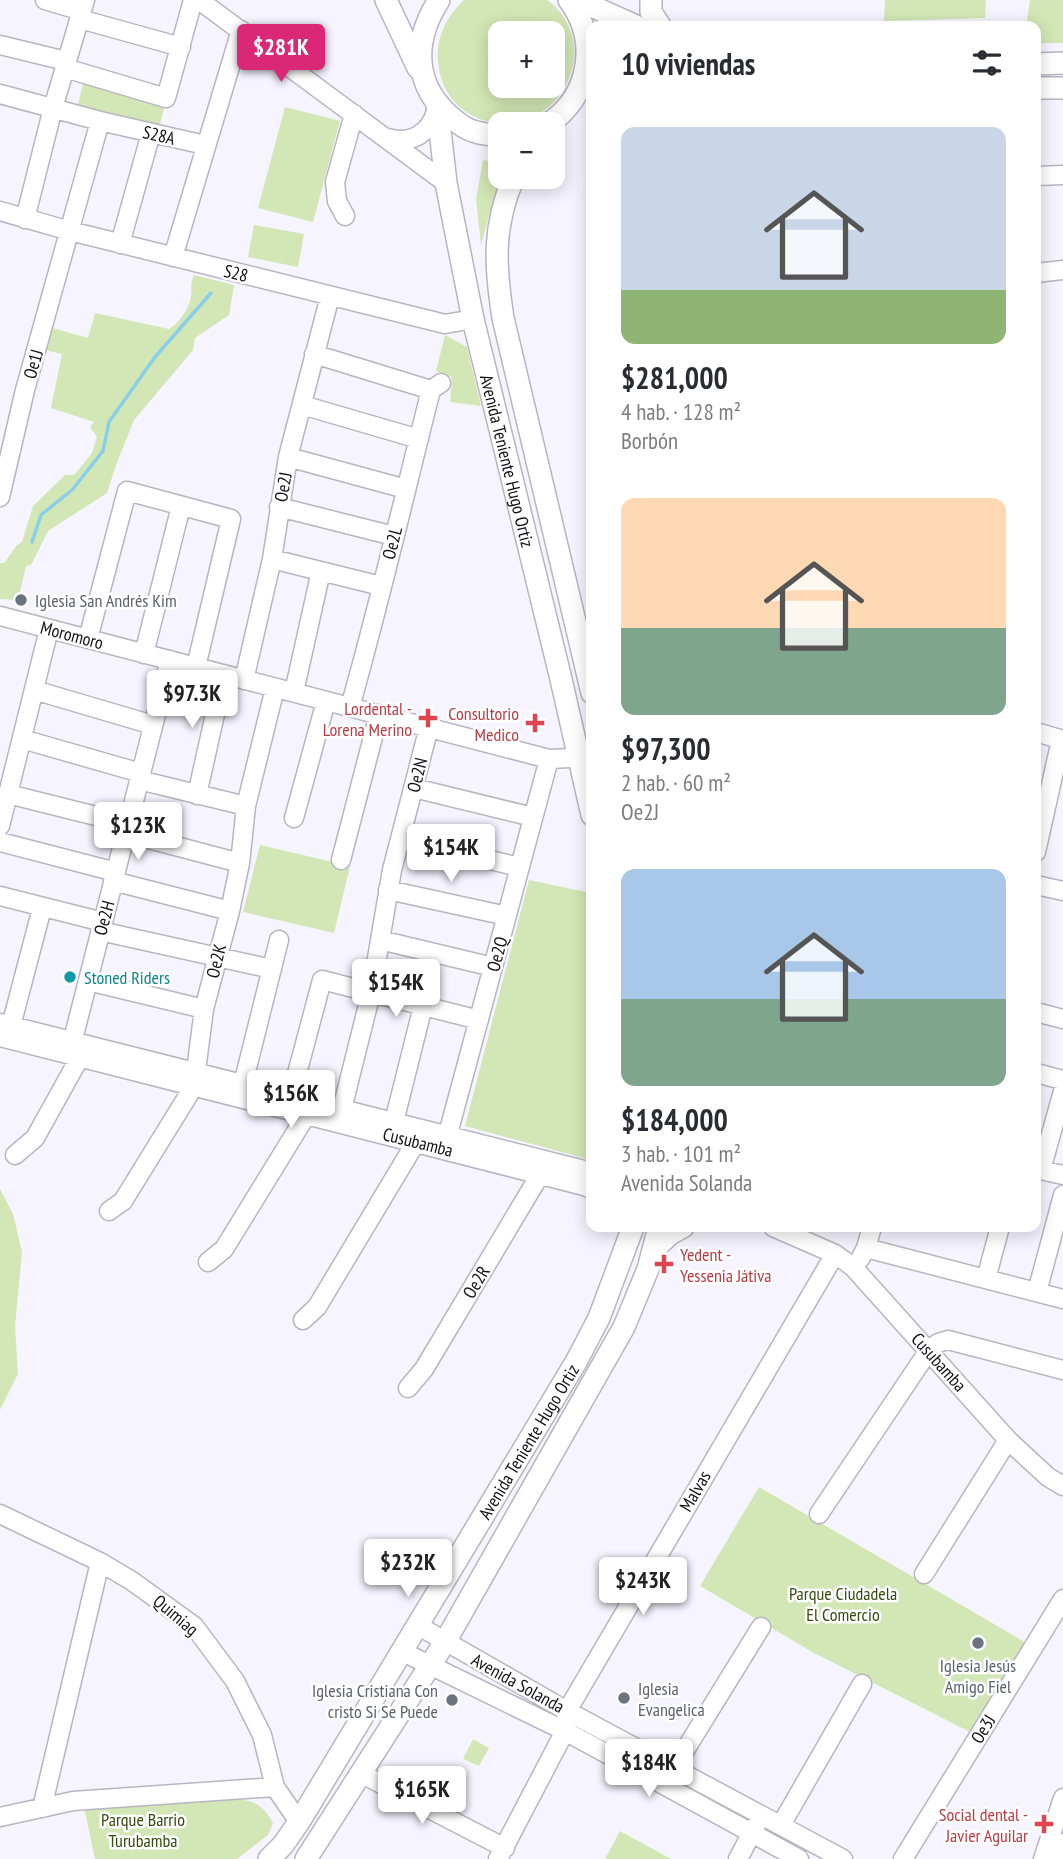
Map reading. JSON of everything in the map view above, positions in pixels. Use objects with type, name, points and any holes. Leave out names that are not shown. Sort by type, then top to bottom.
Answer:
[{"type":"main road","points":[[386,0],[434,101],[464,127],[488,134]]},
{"type":"main road","points":[[434,101],[421,66],[421,42],[427,18],[439,0]]},
{"type":"main road","points":[[569,0],[579,13],[586,34]]},
{"type":"main road","points":[[578,0],[610,14]]},
{"type":"main road","points":[[651,0],[651,12],[657,21]]},
{"type":"main road","points":[[1041,64],[1063,63]]},
{"type":"main road","points":[[1041,88],[1063,88]]},
{"type":"main road","points":[[562,112],[586,93]]},
{"type":"main road","name":"Avenida Teniente Hugo Ortiz","points":[[434,101],[446,183],[473,319],[585,758]]},
{"type":"main road","name":"Avenida Teniente Hugo Ortiz","points":[[510,189],[498,226],[497,279],[506,331],[584,631]]},
{"type":"main road","points":[[622,1232],[626,1248]]},
{"type":"main road","name":"Avenida Teniente Hugo Ortiz","points":[[269,1859],[299,1822],[576,1362],[599,1318],[631,1232]]},
{"type":"main road","name":"Avenida Teniente Hugo Ortiz","points":[[306,1859],[430,1666],[624,1327],[640,1291],[658,1232]]},
{"type":"main road","points":[[654,1249],[674,1232]]},
{"type":"street","points":[[45,0],[82,10],[181,47]]},
{"type":"street","points":[[0,46],[166,97],[194,0]]},
{"type":"street","points":[[199,0],[446,183]]},
{"type":"street","points":[[25,219],[53,108],[82,10]]},
{"type":"street","points":[[173,257],[241,30]]},
{"type":"street","name":"S28A","points":[[1,99],[53,108],[205,145]]},
{"type":"street","points":[[386,138],[403,141],[419,136],[430,125],[434,101]]},
{"type":"street","points":[[345,216],[337,201],[335,182],[354,114]]},
{"type":"street","name":"Oe1J","points":[[0,498],[5,447],[100,121]]},
{"type":"street","points":[[120,244],[151,133]]},
{"type":"street","points":[[1041,176],[1063,175]]},
{"type":"street","name":"S28","points":[[0,211],[120,244],[445,324],[473,319]]},
{"type":"street","points":[[1041,272],[1063,270]]},
{"type":"street","name":"Oe2J","points":[[244,680],[272,559],[288,457],[330,296]]},
{"type":"street","name":"Oe2L","points":[[314,354],[436,387],[419,439],[373,627],[350,707]]},
{"type":"street","points":[[302,405],[419,439]]},
{"type":"street","points":[[288,457],[406,489]]},
{"type":"street","points":[[88,639],[127,491],[231,519],[196,667]]},
{"type":"street","points":[[144,654],[181,506]]},
{"type":"street","points":[[279,507],[394,536]]},
{"type":"street","points":[[272,559],[381,586]]},
{"type":"street","points":[[294,692],[321,571]]},
{"type":"street","name":"Moromoro","points":[[0,616],[549,759],[585,758]]},
{"type":"street","points":[[0,827],[49,629]]},
{"type":"street","name":"Oe2H","points":[[15,1155],[35,1138],[76,1049],[88,981],[170,660]]},
{"type":"street","points":[[197,795],[224,674]]},
{"type":"street","name":"Oe2K","points":[[109,1211],[123,1200],[194,1079],[204,1009],[240,863],[246,806],[275,688]]},
{"type":"street","points":[[34,690],[153,725]]},
{"type":"street","points":[[295,818],[326,701]]},
{"type":"street","points":[[341,860],[379,714]]},
{"type":"street","name":"Oe2N","points":[[342,1109],[371,993],[388,890],[429,727]]},
{"type":"street","points":[[1041,734],[1062,740],[1041,830]]},
{"type":"street","points":[[22,739],[197,795],[246,806]]},
{"type":"street","name":"Oe2Q","points":[[446,1142],[549,759]]},
{"type":"street","points":[[414,788],[533,817]]},
{"type":"street","points":[[8,793],[240,863]]},
{"type":"street","points":[[400,838],[520,867]]},
{"type":"street","points":[[0,842],[230,911]]},
{"type":"street","points":[[1041,886],[1063,891]]},
{"type":"street","points":[[388,890],[507,916]]},
{"type":"street","points":[[0,896],[102,927],[272,969]]},
{"type":"street","points":[[4,1029],[42,908]]},
{"type":"street","points":[[243,1084],[279,940]]},
{"type":"street","points":[[380,940],[493,967]]},
{"type":"street","points":[[291,1096],[322,980],[479,1020]]},
{"type":"street","points":[[88,981],[204,1009]]},
{"type":"street","points":[[394,1122],[423,1006]]},
{"type":"street","points":[[1041,1013],[1063,1019]]},
{"type":"street","name":"Cusubamba","points":[[4,1029],[194,1079],[307,1114],[416,1142],[446,1142],[586,1183]]},
{"type":"street","points":[[1041,1074],[1063,1080]]},
{"type":"street","name":"Cusubamba","points":[[194,1079],[243,1084],[394,1122],[541,1174],[586,1183]]},
{"type":"street","points":[[1041,1162],[1063,1091]]},
{"type":"street","points":[[208,1262],[224,1249],[307,1114]]},
{"type":"street","points":[[303,1320],[317,1307],[416,1142]]},
{"type":"street","points":[[1041,1170],[1063,1175]]},
{"type":"street","name":"Oe2R","points":[[408,1388],[424,1369],[541,1174]]},
{"type":"street","points":[[1037,1292],[1063,1195]]},
{"type":"street","name":"Cusubamba","points":[[784,1232],[835,1254],[853,1266],[1008,1440],[1063,1486]]},
{"type":"street","points":[[853,1266],[866,1248],[871,1232]]},
{"type":"street","points":[[986,1279],[999,1232]]},
{"type":"street","points":[[866,1248],[1063,1299]]},
{"type":"street","name":"Malvas","points":[[565,1731],[567,1711],[835,1254]]},
{"type":"street","points":[[819,1514],[929,1350],[938,1342],[948,1340],[1063,1370]]},
{"type":"street","points":[[924,1574],[1008,1440]]},
{"type":"street","name":"Quimiag","points":[[0,1514],[100,1562],[132,1581],[194,1626],[235,1681],[262,1735],[275,1787],[299,1822]]},
{"type":"street","points":[[42,1808],[100,1562]]},
{"type":"street","name":"Oe3J","points":[[903,1859],[1063,1599]]},
{"type":"street","name":"Avenida Solanda","points":[[417,1625],[567,1711],[843,1859]]},
{"type":"street","points":[[674,1768],[761,1627]]},
{"type":"street","name":"Avenida Solanda","points":[[401,1651],[565,1731],[799,1859]]},
{"type":"street","points":[[781,1825],[862,1684]]},
{"type":"street","points":[[360,1773],[501,1854],[565,1731]]},
{"type":"street","points":[[0,1817],[73,1801],[108,1797],[275,1787]]},
{"type":"street","points":[[1043,1859],[1063,1798]]},
{"type":"street","points":[[738,1859],[762,1814]]},
{"type":"street","points":[[1058,1859],[1063,1843]]},
{"type":"green space","points":[[464,0],[547,0],[565,18],[574,43],[574,60],[565,85],[565,21],[488,21],[488,98],[556,98],[548,108],[540,112],[488,112],[488,120],[480,119],[460,107],[445,88],[438,52],[441,35],[448,20]]},
{"type":"green space","points":[[885,0],[986,0],[985,18],[884,21]]},
{"type":"green space","points":[[1030,0],[1063,0],[1063,43],[1041,43],[1041,21],[1027,21]]},
{"type":"green space","points":[[83,84],[165,105],[158,131],[76,112]]},
{"type":"green space","points":[[285,107],[340,121],[313,222],[258,208]]},
{"type":"green space","points":[[483,160],[488,161],[488,189],[499,189],[481,245],[476,199]]},
{"type":"green space","points":[[254,225],[304,234],[298,267],[248,257]]},
{"type":"green space","points":[[194,275],[234,285],[229,315],[195,338],[193,350],[134,420],[107,493],[48,531],[31,565],[26,566],[18,600],[0,599],[0,563],[4,563],[22,542],[33,506],[65,475],[74,475],[92,453],[97,437],[90,427],[94,422],[51,408],[62,354],[46,350],[52,328],[88,338],[95,313],[169,329],[180,319],[188,306]]},
{"type":"green space","points":[[445,335],[467,347],[481,406],[450,402],[452,377],[436,371]]},
{"type":"green space","points":[[260,845],[350,866],[334,933],[243,912]]},
{"type":"green space","points":[[529,880],[586,892],[586,1159],[465,1126]]},
{"type":"green space","points":[[0,1189],[13,1214],[22,1252],[15,1326],[18,1374],[0,1410]]},
{"type":"green space","name":"Parque Ciudadela El Comercio","points":[[759,1487],[1035,1648],[978,1736],[814,1653],[700,1586]]},
{"type":"green space","points":[[473,1739],[489,1748],[479,1766],[463,1759]]},
{"type":"green space","name":"Parque Barrio Turubamba","points":[[224,1798],[259,1806],[273,1823],[268,1835],[237,1859],[95,1859],[83,1803]]},
{"type":"green space","points":[[620,1831],[671,1859],[605,1859]]},
{"type":"waterway","points":[[32,542],[41,515],[72,490],[103,451],[109,422],[155,357],[211,293]]},
{"type":"place","name":"Iglesia San Andrés Kim","points":[[21,600]]},
{"type":"place","name":"Lordental - Lorena Merino","points":[[428,718]]},
{"type":"place","name":"Consultorio Medico","points":[[535,723]]},
{"type":"place","name":"Stoned Riders","points":[[70,977]]},
{"type":"place","name":"Yedent - Yessenia Játiva","points":[[664,1264]]},
{"type":"place","name":"Iglesia Jesús Amigo Fiel","points":[[978,1643]]},
{"type":"place","name":"Iglesia Evangelica","points":[[624,1698]]},
{"type":"place","name":"Iglesia Cristiana Con cristo Si Se Puede","points":[[452,1700]]},
{"type":"place","name":"Social dental - Javier Aguilar","points":[[1044,1824]]}]
